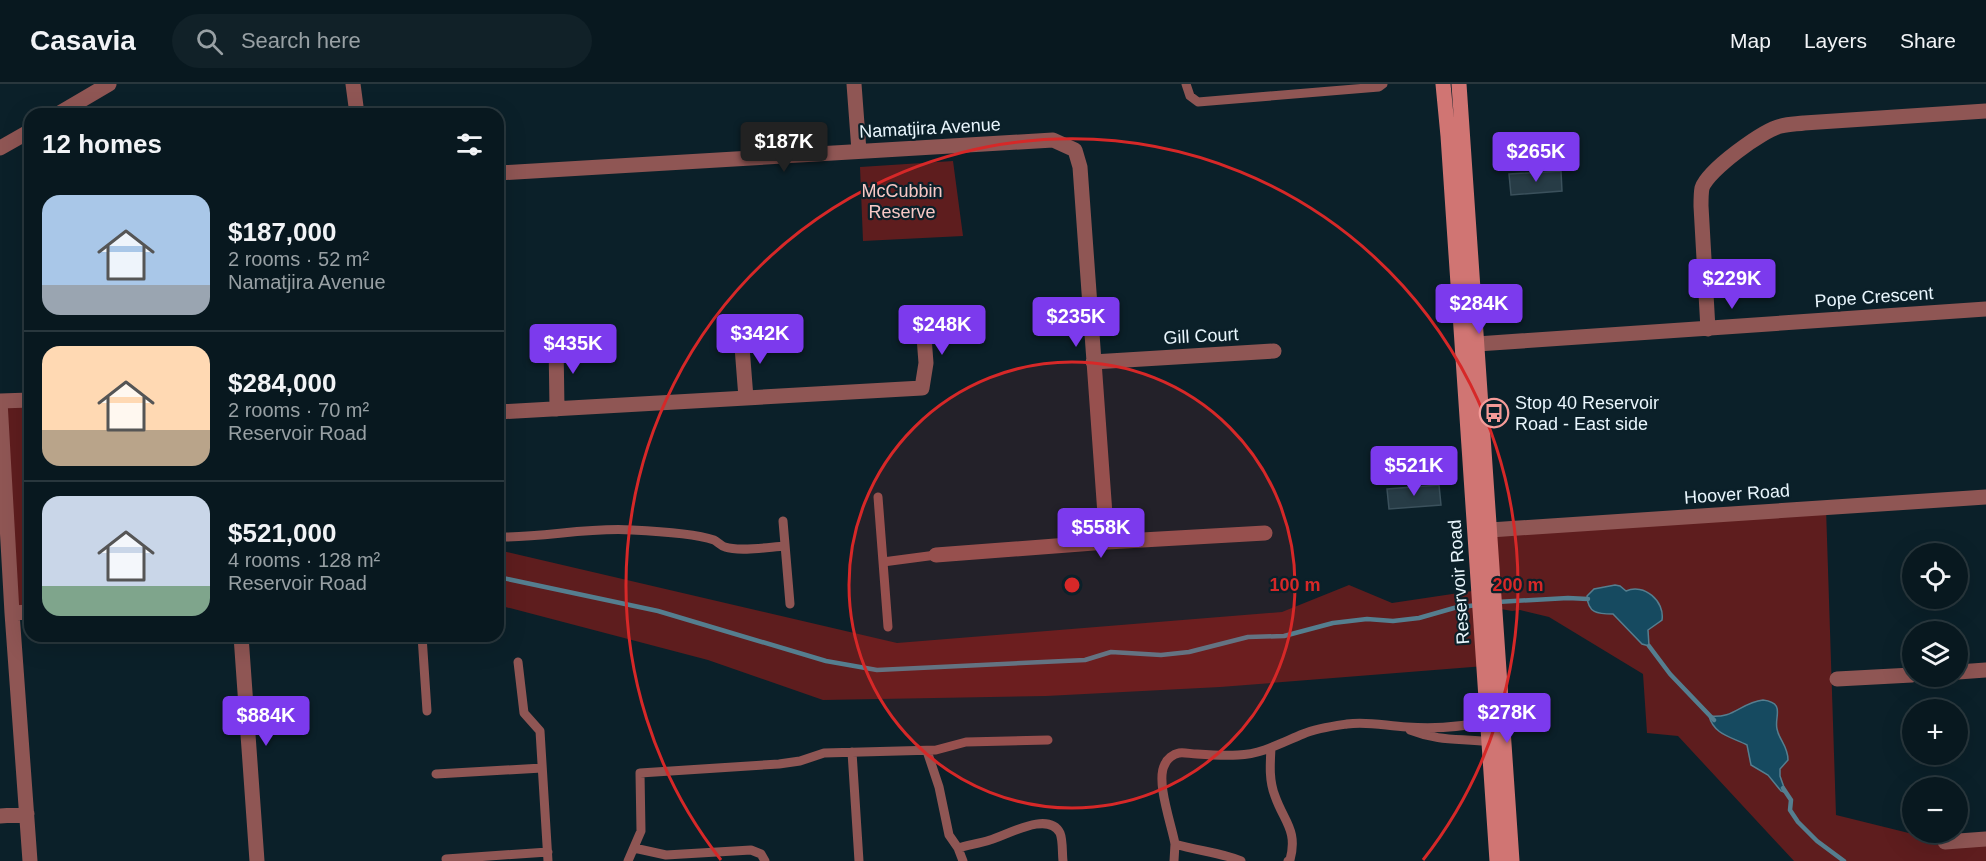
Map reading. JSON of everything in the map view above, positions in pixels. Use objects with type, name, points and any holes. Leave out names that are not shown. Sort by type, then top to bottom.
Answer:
[{"type":"main road","name":"Reservoir Road","points":[[1443,84],[1470,344]]},
{"type":"main road","name":"Reservoir Road","points":[[1459,84],[1470,344],[1486,588],[1512,861]]},
{"type":"main road","name":"Reservoir Road","points":[[1489,629],[1489,721],[1497,861]]},
{"type":"street","points":[[68,108],[109,84]]},
{"type":"street","points":[[353,84],[356,108]]},
{"type":"street","points":[[854,84],[859,152]]},
{"type":"street","points":[[1708,329],[1702,188],[1719,167],[1760,135],[1780,126],[1986,111]]},
{"type":"street","points":[[0,148],[24,134]]},
{"type":"street","name":"Namatjira Avenue","points":[[504,173],[1053,140],[1075,150],[1080,167],[1094,362]]},
{"type":"street","name":"Pope Crescent","points":[[1470,344],[1986,309]]},
{"type":"street","points":[[504,412],[922,388],[926,363],[923,324]]},
{"type":"street","points":[[741,334],[746,398]]},
{"type":"street","points":[[555,342],[556,409]]},
{"type":"street","name":"Gill Court","points":[[1094,362],[1274,351]]},
{"type":"street","points":[[1094,362],[1107,542]]},
{"type":"street","points":[[24,400],[0,401],[12,613],[30,861]]},
{"type":"street","name":"Hoover Road","points":[[1483,531],[1986,497]]},
{"type":"street","points":[[936,555],[1265,533]]},
{"type":"street","points":[[12,613],[24,612]]},
{"type":"street","points":[[241,642],[257,861]]},
{"type":"street","points":[[1968,671],[1986,670]]},
{"type":"street","points":[[1837,679],[1902,676]]},
{"type":"street","points":[[0,816],[27,814]]},
{"type":"street","points":[[1968,840],[1986,838]]},
{"type":"lane","points":[[1186,84],[1190,96],[1198,102],[1378,87],[1383,84]]},
{"type":"lane","points":[[878,497],[888,627]]},
{"type":"lane","points":[[783,521],[790,604]]},
{"type":"lane","points":[[504,537],[608,529],[702,537],[716,541],[725,547],[740,549],[785,546]]},
{"type":"lane","points":[[883,562],[936,555]]},
{"type":"lane","points":[[422,642],[427,711]]},
{"type":"lane","points":[[446,859],[549,858],[540,731],[524,713],[518,662]]},
{"type":"lane","points":[[1174,861],[1175,844],[1162,780],[1162,770],[1172,755],[1178,753],[1240,755],[1271,748],[1304,734],[1347,724],[1369,722],[1429,728],[1489,721]]},
{"type":"lane","points":[[1404,727],[1437,739],[1490,742]]},
{"type":"lane","points":[[628,861],[640,831],[640,773],[779,764],[800,761],[824,753],[927,750],[966,742],[1048,740]]},
{"type":"lane","points":[[1271,748],[1271,785],[1293,835],[1293,849],[1288,861]]},
{"type":"lane","points":[[927,750],[939,787],[949,835],[963,861]]},
{"type":"lane","points":[[852,752],[859,861]]},
{"type":"lane","points":[[436,774],[542,768]]},
{"type":"lane","points":[[958,848],[991,840],[1024,826],[1049,825],[1055,827],[1061,834],[1063,861]]},
{"type":"lane","points":[[1175,844],[1201,852],[1226,855],[1241,861]]},
{"type":"lane","points":[[634,848],[666,855],[751,850],[762,854],[765,861]]},
{"type":"green space","name":"McCubbin Reserve","points":[[953,161],[963,236],[863,241],[860,167]]},
{"type":"green space","points":[[24,399],[24,612],[12,613],[7,534],[0,534],[0,401]]},
{"type":"green space","points":[[1826,508],[1836,815],[1902,831],[1902,843],[1968,843],[1968,840],[1986,839],[1986,861],[1794,861],[1678,736],[1647,733],[1643,674],[1549,617],[1520,610],[1495,608],[1490,530]]},
{"type":"green space","points":[[504,551],[897,643],[1282,612],[1349,585],[1392,603],[1479,590],[1485,666],[1220,687],[1046,696],[823,700],[708,660],[504,607]]},
{"type":"water","points":[[1615,585],[1626,591],[1640,589],[1657,600],[1662,620],[1648,630],[1649,646],[1642,644],[1613,614],[1598,613],[1589,606],[1587,596],[1594,589]]},
{"type":"water","points":[[1763,700],[1777,707],[1777,729],[1788,755],[1788,760],[1780,769],[1786,793],[1781,791],[1768,775],[1751,765],[1747,745],[1719,731],[1709,716],[1725,715]]},
{"type":"building","points":[[1561,171],[1562,191],[1511,195],[1509,174]]},
{"type":"building","points":[[1439,485],[1441,505],[1389,509],[1387,489]]},
{"type":"waterway","points":[[504,578],[658,611],[826,661],[877,670],[1085,660],[1111,652],[1161,655],[1189,652],[1248,637],[1284,636],[1333,623],[1367,619],[1393,621],[1419,618],[1454,608],[1477,605]]},
{"type":"waterway","points":[[1497,602],[1588,599]]},
{"type":"waterway","points":[[1649,646],[1670,674],[1714,720]]},
{"type":"waterway","points":[[1783,788],[1791,800],[1790,810],[1798,822],[1817,841],[1844,861]]},
{"type":"place","name":"Stop 40 Reservoir Road - East side","points":[[1494,413]]}]
